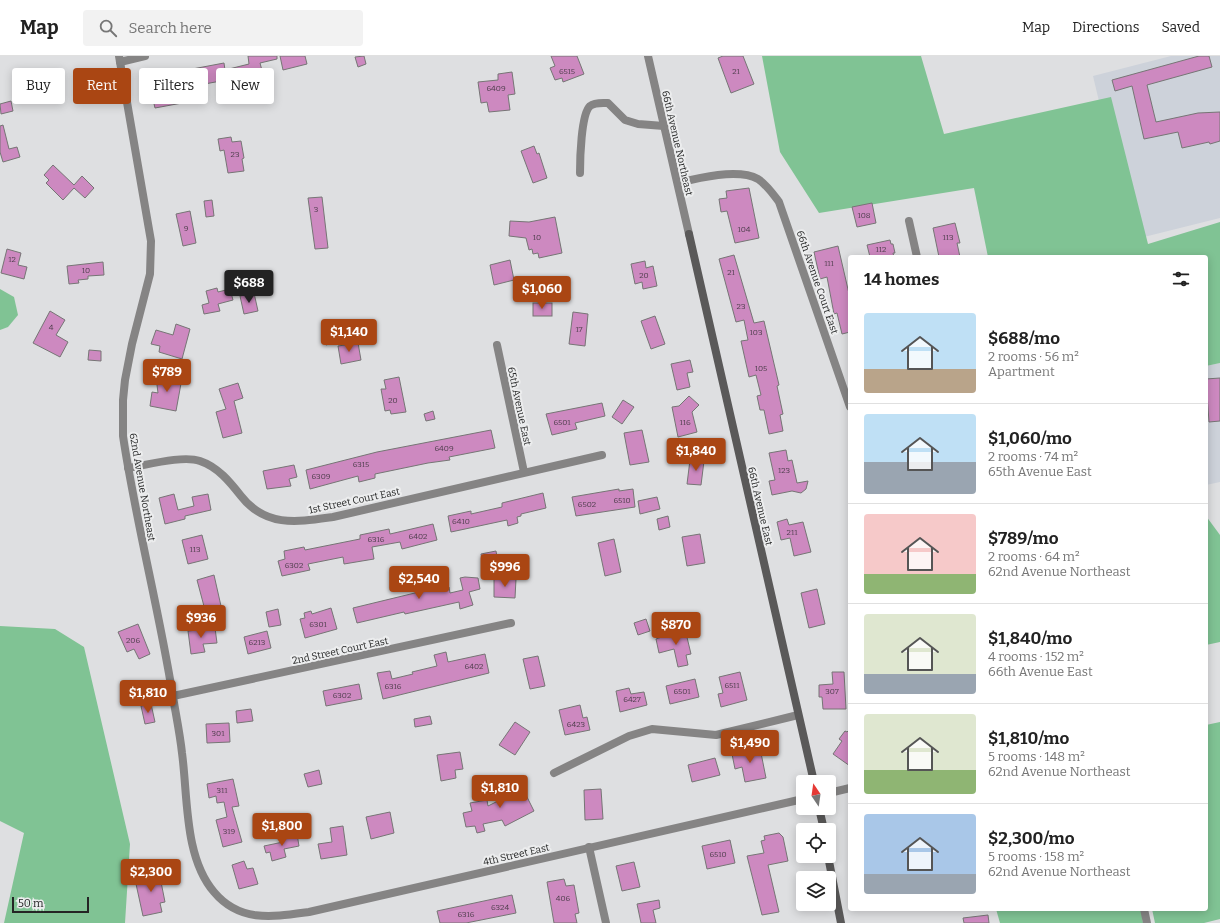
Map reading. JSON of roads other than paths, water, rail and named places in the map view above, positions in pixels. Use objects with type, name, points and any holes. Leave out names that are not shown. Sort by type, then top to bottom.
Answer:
[{"type":"street","points":[[119,59],[145,56]]},
{"type":"street","name":"66th Avenue Northeast","points":[[648,56],[689,234]]},
{"type":"street","name":"62nd Avenue Northeast","points":[[119,59],[151,241],[150,274],[132,344],[123,400],[123,436],[173,696],[182,753],[185,792],[195,855],[204,881],[215,894],[234,909]]},
{"type":"street","points":[[580,173],[582,128],[588,109],[591,105],[608,103],[625,120],[638,124],[664,126]]},
{"type":"street","name":"66th Avenue Court East","points":[[678,183],[719,175],[749,177],[757,179],[765,185],[779,202],[848,401]]},
{"type":"street","points":[[909,221],[918,255]]},
{"type":"street","name":"66th Avenue East","points":[[689,234],[812,775]]},
{"type":"street","name":"65th Avenue East","points":[[497,345],[524,472]]},
{"type":"street","name":"1st Street Court East","points":[[128,468],[186,459],[199,460],[219,471],[249,505],[266,516],[287,522],[333,517],[602,455]]},
{"type":"street","name":"2nd Street Court East","points":[[173,696],[510,623]]},
{"type":"street","points":[[554,774],[629,736],[652,729],[716,735],[798,714]]},
{"type":"street","points":[[836,791],[848,788]]},
{"type":"street","name":"4th Street East","points":[[234,909],[261,917],[309,912],[796,801]]},
{"type":"street","points":[[589,847],[606,923]]},
{"type":"street","points":[[829,863],[841,923]]},
{"type":"street","points":[[1144,911],[1147,923]]}]
